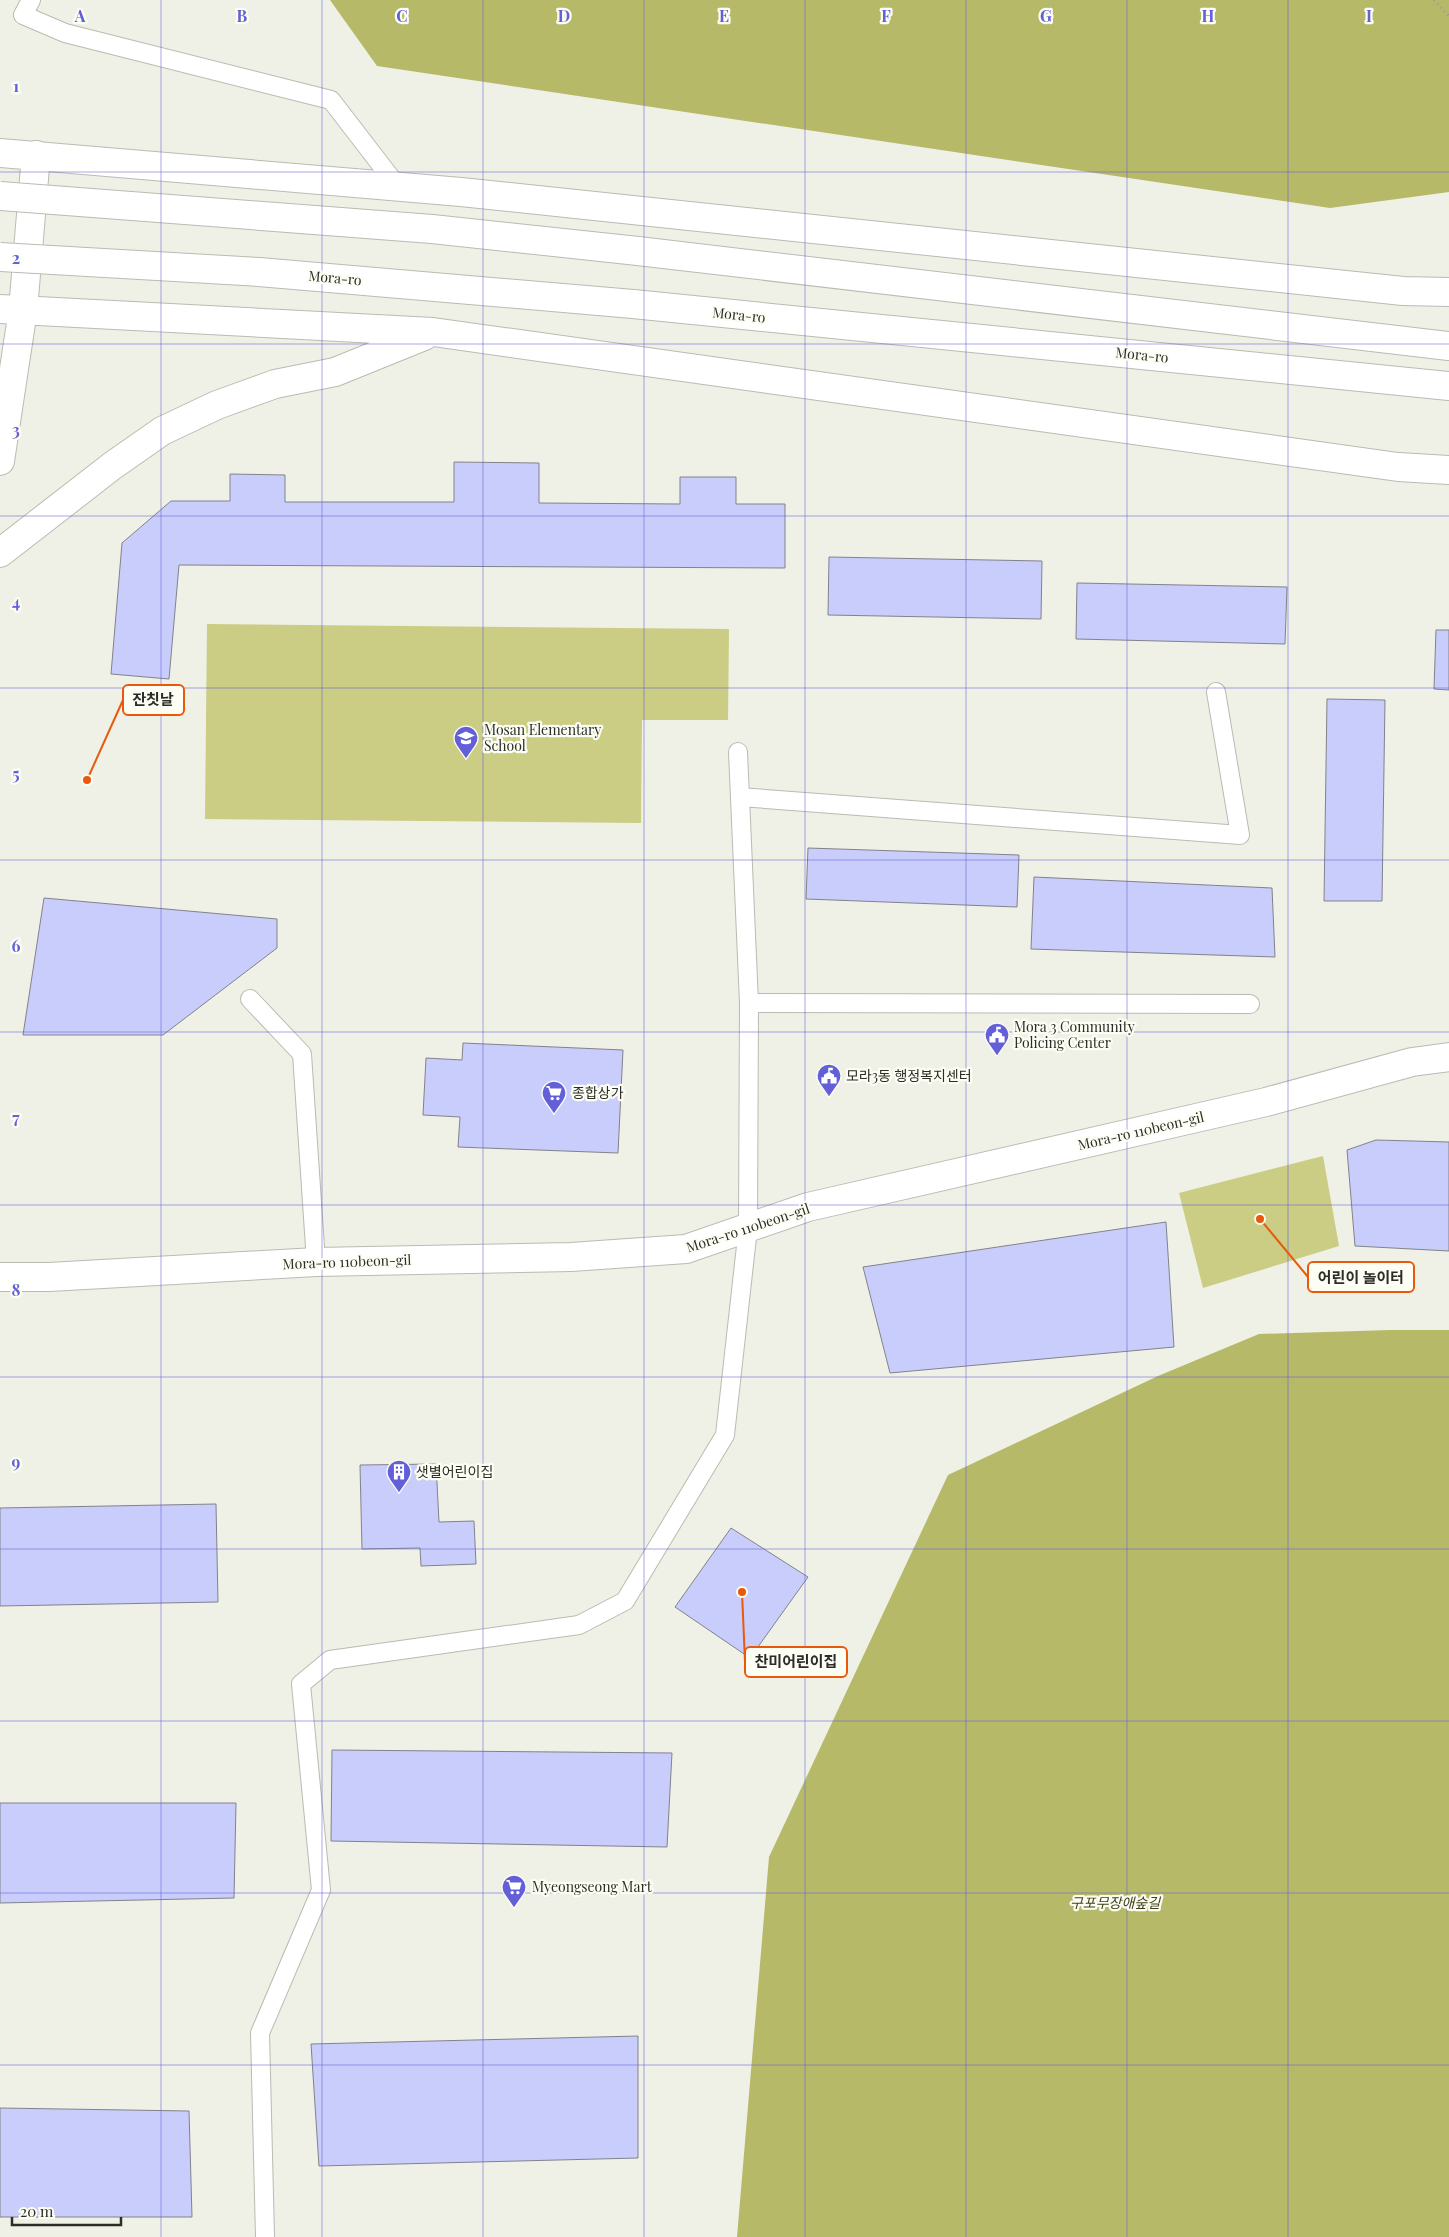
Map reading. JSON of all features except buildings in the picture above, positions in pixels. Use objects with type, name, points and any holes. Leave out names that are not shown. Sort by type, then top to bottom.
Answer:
[{"type":"main road","points":[[0,153],[398,187],[1403,291],[1449,292]]},
{"type":"main road","points":[[0,461],[11,310],[36,155]]},
{"type":"main road","points":[[0,196],[422,228],[638,251],[1449,346]]},
{"type":"main road","name":"Mora-ro","points":[[0,257],[259,272],[633,304],[1449,386]]},
{"type":"main road","points":[[11,310],[433,332],[1398,467],[1449,470]]},
{"type":"main road","points":[[0,553],[112,466],[162,431],[217,405],[275,384],[335,372],[433,332]]},
{"type":"main road","name":"Mora-ro 110beon-gil","points":[[0,1277],[49,1277],[316,1262],[571,1257],[686,1249],[808,1207],[1266,1102],[1412,1062],[1449,1058]]},
{"type":"lane","points":[[31,0],[23,15],[65,34],[331,100],[398,187]]},
{"type":"lane","points":[[740,797],[1240,836],[1216,692]]},
{"type":"lane","points":[[265,2237],[260,2033],[321,1890],[301,1684],[330,1660],[579,1625],[625,1601],[725,1435],[748,1228],[749,1003],[738,752]]},
{"type":"lane","points":[[250,999],[302,1054],[316,1262]]},
{"type":"lane","points":[[749,1003],[1250,1004]]},
{"type":"path","points":[[1434,0],[1449,16]]},
{"type":"green space","points":[[330,0],[1449,0],[1449,192],[1330,208],[377,66]]},
{"type":"green space","points":[[207,624],[729,629],[728,720],[642,720],[641,823],[205,819]]},
{"type":"green space","points":[[1323,1156],[1339,1246],[1203,1288],[1179,1193]]},
{"type":"green space","name":"구포무장애숲길","points":[[1449,1330],[1449,2237],[737,2237],[769,1857],[948,1475],[1158,1376],[1259,1334]]},
{"type":"place","name":"Mosan Elementary School","points":[[466,759]]},
{"type":"place","name":"잔칫날","points":[[87,780]]},
{"type":"place","name":"Mora 3 Community Policing Center","points":[[997,1056]]},
{"type":"place","name":"모라3동 행정복지센터","points":[[829,1097]]},
{"type":"place","name":"종합상가","points":[[554,1114]]},
{"type":"place","name":"어린이 놀이터","points":[[1260,1219]]},
{"type":"place","name":"샛별어린이집","points":[[399,1493]]},
{"type":"place","name":"찬미어린이집","points":[[742,1592]]},
{"type":"place","name":"Myeongseong Mart","points":[[514,1908]]}]
